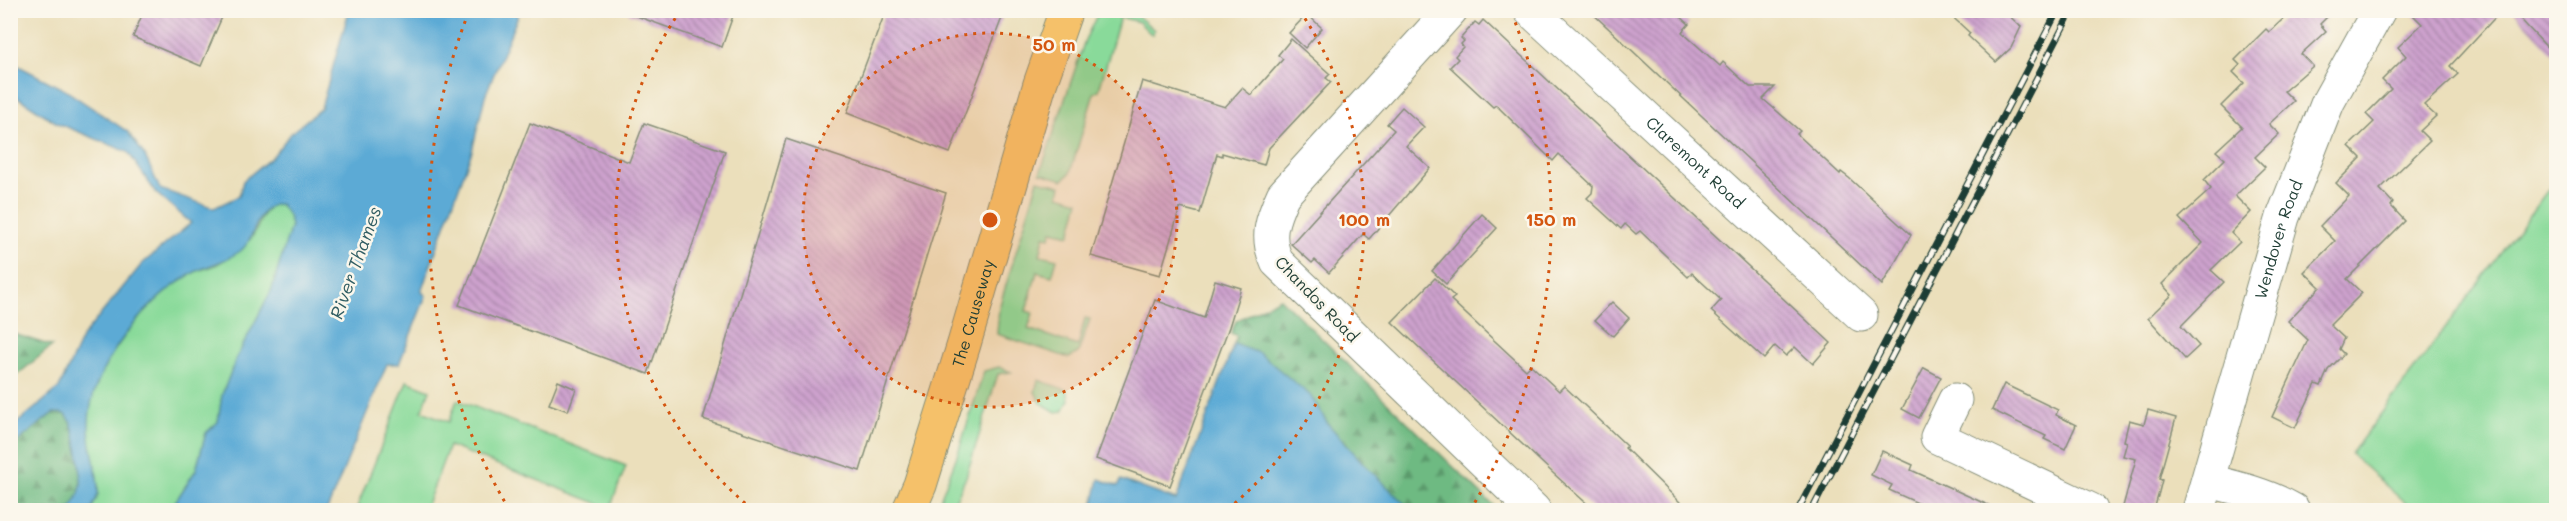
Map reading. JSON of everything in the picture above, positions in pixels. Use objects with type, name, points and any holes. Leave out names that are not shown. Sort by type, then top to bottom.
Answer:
[{"type":"main road","name":"The Causeway","points":[[909,510],[921,485],[1040,84],[1066,10]]},
{"type":"street","name":"Chandos Road","points":[[1451,10],[1283,195],[1272,219],[1269,235],[1271,249],[1277,262],[1534,510]]},
{"type":"street","name":"Claremont Road","points":[[1530,10],[1861,315]]},
{"type":"street","name":"Wendover Road","points":[[2293,510],[2242,489],[2204,496],[2283,217],[2328,102],[2379,10]]},
{"type":"street","points":[[1955,400],[1937,436],[2091,510]]},
{"type":"green space","points":[[1099,11],[1132,11],[1154,30],[1152,35],[1139,22],[1120,17],[1099,90],[1094,93],[1070,173],[1063,180],[1040,173],[1085,40]]},
{"type":"green space","points":[[2556,179],[2556,510],[2413,510],[2351,454]]},
{"type":"green space","points":[[1038,180],[1061,186],[1059,195],[1079,201],[1070,235],[1052,231],[1050,237],[1044,236],[1040,255],[1057,259],[1052,276],[1037,272],[1026,311],[1033,313],[1028,329],[1078,346],[1085,318],[1090,319],[1078,353],[1069,358],[997,334],[999,308]]},
{"type":"green space","points":[[273,204],[281,204],[289,216],[291,226],[272,289],[236,359],[222,395],[218,422],[206,433],[196,470],[170,510],[91,510],[98,494],[98,484],[88,422],[94,392],[102,372],[127,333],[159,298],[193,273],[223,261],[245,245],[254,234],[262,216]]},
{"type":"green space","points":[[1280,298],[1498,510],[1411,510],[1364,464],[1328,424],[1311,396],[1242,346],[1234,344],[1237,336],[1231,333],[1236,321]]},
{"type":"green space","points":[[10,333],[52,346],[11,380]]},
{"type":"green space","points":[[999,367],[1011,372],[998,374],[966,477],[951,510],[936,510],[958,453],[984,371]]},
{"type":"green space","points":[[1038,380],[1067,390],[1069,400],[1063,411],[1056,412],[1041,403],[1035,392]]},
{"type":"green space","points":[[407,381],[430,390],[422,411],[449,422],[457,400],[626,466],[610,508],[449,446],[425,510],[356,510]]},
{"type":"green space","points":[[53,413],[65,415],[73,428],[80,470],[81,485],[78,495],[69,510],[11,510],[10,447]]},
{"type":"water","name":"River Thames","points":[[349,11],[520,11],[485,96],[472,151],[422,289],[426,296],[399,364],[387,364],[327,510],[170,510],[196,470],[206,433],[218,422],[222,395],[236,359],[272,289],[291,226],[289,216],[280,204],[266,210],[245,246],[239,252],[193,273],[175,285],[156,300],[123,338],[98,382],[91,404],[89,434],[97,477],[97,496],[91,510],[69,510],[78,495],[81,479],[70,420],[62,413],[53,413],[11,447],[11,428],[59,388],[83,336],[142,264],[191,223],[156,193],[128,152],[57,123],[11,93],[11,62],[65,90],[128,132],[145,156],[160,189],[214,208],[239,196],[243,181],[273,156],[291,133],[321,108]]},
{"type":"water","points":[[1234,344],[1259,353],[1311,396],[1328,424],[1364,464],[1411,510],[1092,510],[1099,479],[1118,486],[1121,480],[1176,500]]},
{"type":"building","points":[[144,10],[225,10],[201,66],[133,37]]},
{"type":"building","points":[[628,10],[735,10],[722,47],[628,13]]},
{"type":"building","points":[[886,10],[1005,10],[950,153],[847,113]]},
{"type":"building","points":[[1589,10],[1673,10],[1689,24],[1682,32],[1720,66],[1723,62],[1750,87],[1775,87],[1763,99],[1800,131],[1797,134],[1840,174],[1841,172],[1849,178],[1911,235],[1882,285]]},
{"type":"building","points":[[1945,10],[2003,10],[2021,27],[2011,48],[1996,62]]},
{"type":"building","points":[[2293,10],[2334,10],[2320,24],[2326,31],[2301,54],[2313,66],[2284,91],[2294,101],[2269,124],[2279,134],[2255,157],[2265,167],[2235,196],[2251,212],[2231,233],[2240,242],[2211,270],[2224,282],[2181,326],[2199,346],[2185,359],[2148,318],[2172,295],[2162,284],[2203,243],[2179,218],[2211,189],[2204,180],[2225,159],[2216,151],[2242,127],[2221,106],[2244,83],[2233,72],[2240,65],[2235,60],[2266,29],[2269,32]]},
{"type":"building","points":[[2408,10],[2502,10],[2450,66],[2458,74],[2424,105],[2436,116],[2420,131],[2430,141],[2380,189],[2405,221],[2347,279],[2362,293],[2330,325],[2344,338],[2339,349],[2344,354],[2328,370],[2321,386],[2316,384],[2295,428],[2272,417],[2308,340],[2288,321],[2320,287],[2304,272],[2335,241],[2320,226],[2349,196],[2336,183],[2361,158],[2349,146],[2374,122],[2366,114],[2391,89],[2382,80],[2406,56],[2398,47],[2422,24]]},
{"type":"building","points":[[2512,10],[2556,10],[2556,57]]},
{"type":"building","points":[[1307,14],[1322,28],[1305,48],[1289,33]]},
{"type":"building","points":[[1483,20],[1831,343],[1813,364],[1795,347],[1786,356],[1775,346],[1764,359],[1711,311],[1721,300],[1692,273],[1688,277],[1640,231],[1636,234],[1625,224],[1621,229],[1587,198],[1592,193],[1593,186],[1559,154],[1553,161],[1496,105],[1493,107],[1450,67],[1458,59],[1455,56],[1463,47],[1461,44],[1464,41],[1461,38],[1475,22],[1479,25]]},
{"type":"building","points":[[1291,39],[1330,74],[1326,78],[1331,82],[1269,148],[1264,165],[1222,153],[1222,156],[1217,154],[1200,213],[1180,208],[1160,275],[1091,256],[1142,81],[1225,107],[1242,88],[1251,95],[1283,59],[1278,55]]},
{"type":"building","points":[[1402,107],[1424,127],[1406,146],[1430,168],[1369,239],[1363,234],[1329,273],[1315,260],[1312,263],[1291,244],[1394,130],[1387,124]]},
{"type":"building","points":[[530,123],[629,162],[644,123],[725,151],[648,374],[459,305]]},
{"type":"building","points":[[786,139],[946,193],[860,471],[703,419]]},
{"type":"building","points":[[1482,214],[1497,228],[1446,284],[1432,271]]},
{"type":"building","points":[[1435,278],[1455,297],[1451,300],[1526,370],[1531,365],[1559,391],[1564,386],[1627,446],[1625,448],[1688,510],[1594,510],[1554,474],[1392,322]]},
{"type":"building","points":[[1215,280],[1241,288],[1229,327],[1170,486],[1096,459],[1155,300],[1204,318]]},
{"type":"building","points":[[1612,302],[1629,318],[1613,336],[1595,320]]},
{"type":"building","points":[[1924,368],[1941,377],[1919,418],[1902,409]]},
{"type":"building","points":[[558,381],[576,389],[568,411],[549,404]]},
{"type":"building","points":[[2004,384],[2058,410],[2056,415],[2076,425],[2065,449],[2044,439],[2046,436],[1992,410]]},
{"type":"building","points":[[2148,410],[2176,418],[2159,479],[2162,480],[2159,492],[2154,510],[2122,510],[2136,459],[2123,456],[2129,420],[2144,424]]},
{"type":"building","points":[[1882,451],[1913,465],[1911,470],[1999,510],[1933,510],[1889,490],[1892,485],[1871,475]]},
{"type":"railway","points":[[1798,510],[2058,10]]},
{"type":"railway","points":[[1812,510],[2072,10]]}]
